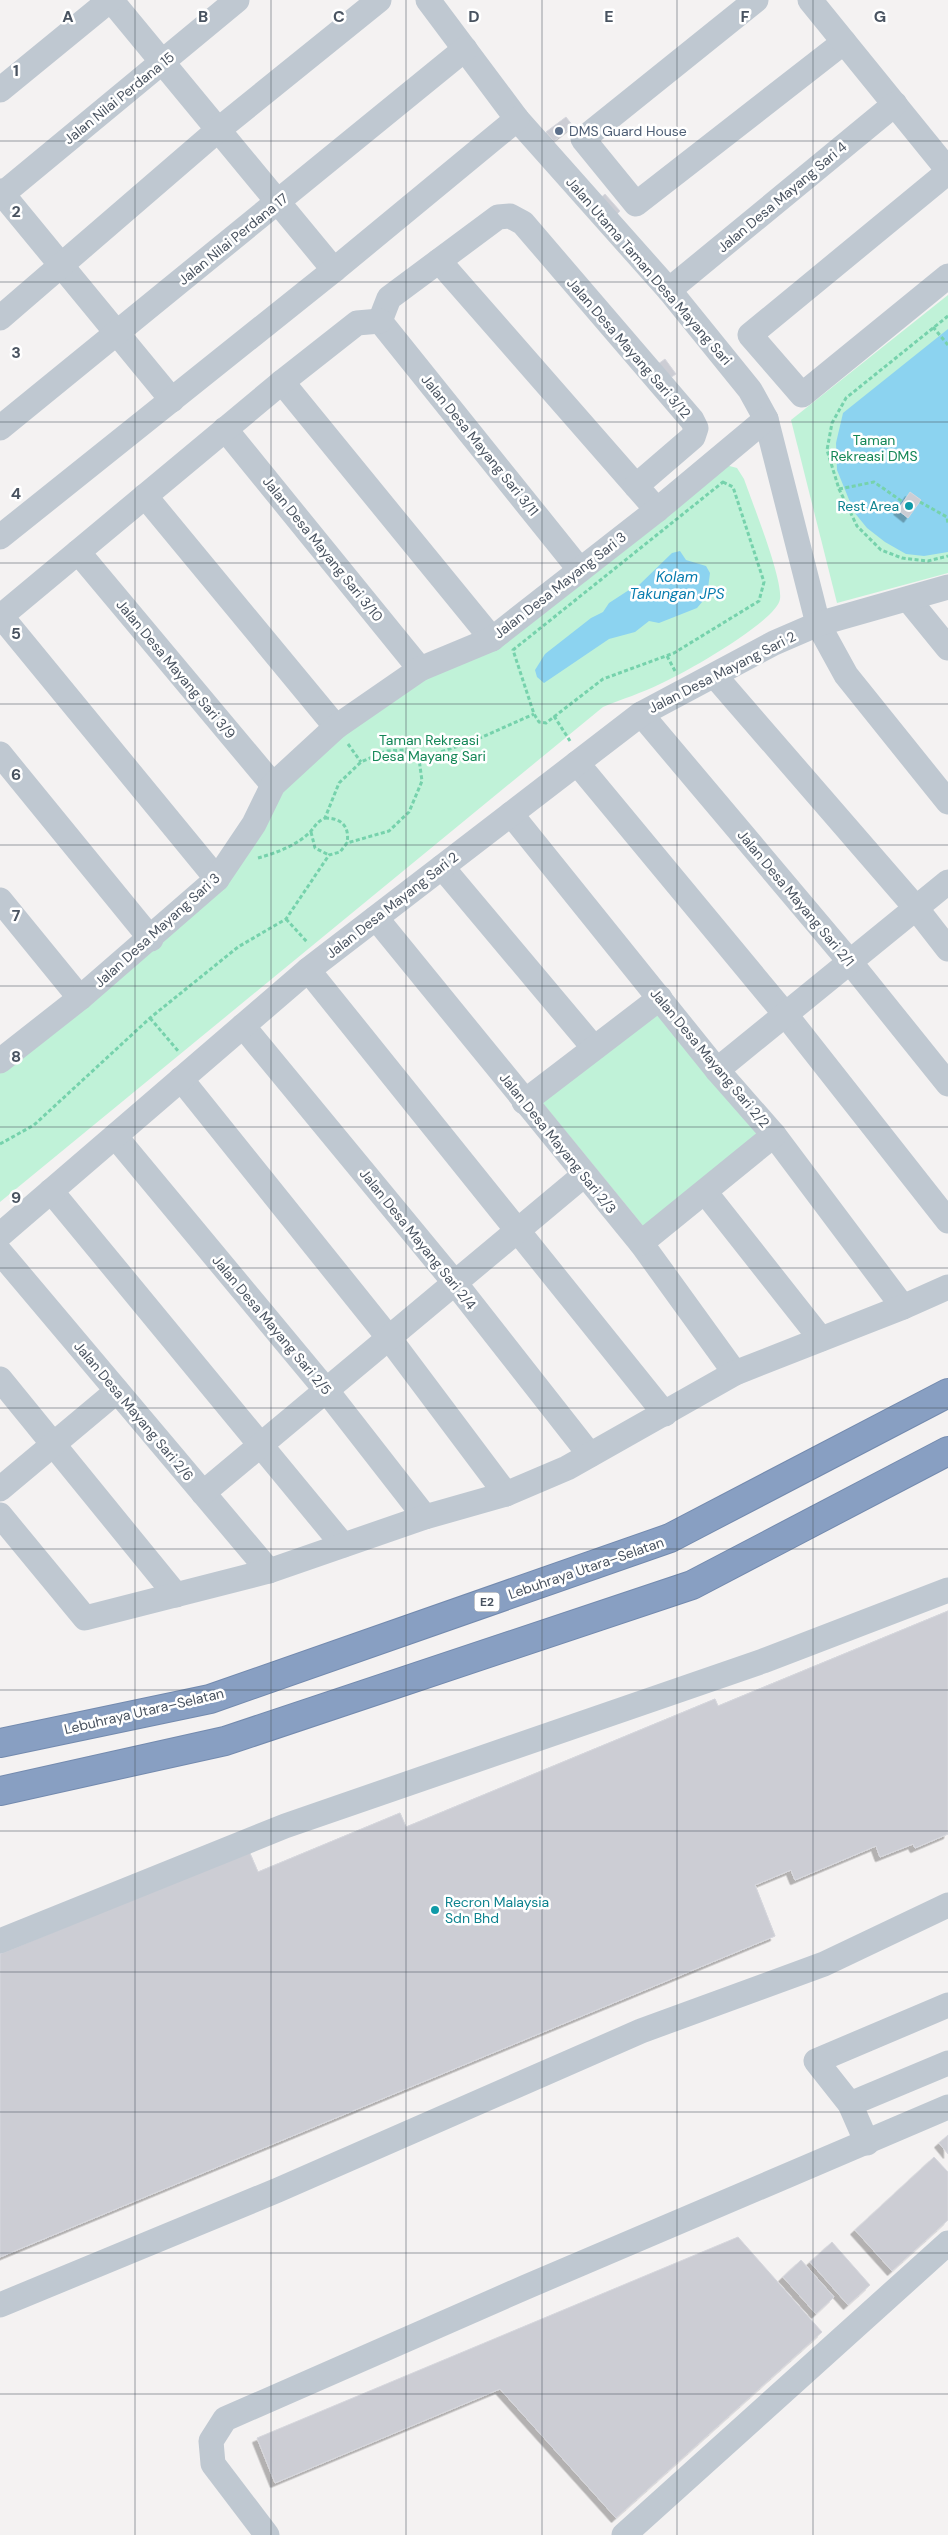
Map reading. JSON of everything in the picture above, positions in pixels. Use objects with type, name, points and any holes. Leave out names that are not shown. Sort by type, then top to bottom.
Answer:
[{"type":"highway","name":"Lebuhraya Utara–Selatan","points":[[0,1743],[210,1699],[670,1538],[948,1393]]},
{"type":"highway","points":[[0,1791],[225,1742],[692,1585],[948,1451]]},
{"type":"street","points":[[0,90],[110,0],[334,270]]},
{"type":"street","name":"Jalan Nilai Perdana 15","points":[[1,193],[237,0]]},
{"type":"street","points":[[0,318],[218,130],[379,0]]},
{"type":"street","name":"Jalan Utama Taman Desa Mayang Sari","points":[[428,0],[516,119],[669,290],[750,390],[766,420],[818,624],[846,675],[948,802]]},
{"type":"street","points":[[756,0],[583,139],[636,204],[844,42]]},
{"type":"street","points":[[810,0],[948,171],[750,335],[802,395],[948,276]]},
{"type":"street","name":"Jalan Nilai Perdana 17","points":[[0,428],[465,49]]},
{"type":"street","name":"Jalan Desa Mayang Sari 4","points":[[669,290],[895,104]]},
{"type":"street","points":[[0,537],[334,270],[516,119]]},
{"type":"street","points":[[1,193],[172,400]]},
{"type":"street","name":"Jalan Desa Mayang Sari 3/12","points":[[439,261],[498,216],[510,216],[523,223],[692,420],[696,428],[693,437],[636,486]]},
{"type":"street","points":[[217,879],[1,617],[225,429],[357,323],[380,321],[389,298],[439,261],[658,510]]},
{"type":"street","name":"Jalan Desa Mayang Sari 3/11","points":[[380,321],[580,570]]},
{"type":"street","points":[[282,382],[492,639]]},
{"type":"street","name":"Jalan Desa Mayang Sari 3","points":[[2,1055],[80,998],[151,939],[217,879],[254,824],[273,785],[336,727],[420,669],[492,639],[658,510],[766,420]]},
{"type":"street","name":"Jalan Desa Mayang Sari 3/10","points":[[225,429],[420,669]]},
{"type":"street","points":[[145,496],[336,727]]},
{"type":"street","name":"Jalan Desa Mayang Sari 3/9","points":[[78,552],[273,785]]},
{"type":"street","name":"Jalan Desa Mayang Sari 2","points":[[0,1235],[315,964],[641,714],[774,643],[818,624],[948,588]]},
{"type":"street","points":[[908,599],[948,648]]},
{"type":"street","points":[[715,676],[916,908],[948,949]]},
{"type":"street","name":"Jalan Desa Mayang Sari 2/1","points":[[641,714],[850,962],[948,1084]]},
{"type":"street","points":[[0,754],[151,939]]},
{"type":"street","points":[[579,761],[785,1014],[948,1222]]},
{"type":"street","name":"Jalan Desa Mayang Sari 2/2","points":[[511,814],[717,1070],[774,1135],[903,1307]]},
{"type":"street","points":[[442,867],[594,1048]]},
{"type":"street","points":[[717,1070],[948,882]]},
{"type":"street","points":[[0,900],[80,998]]},
{"type":"street","name":"Jalan Desa Mayang Sari 2/3","points":[[376,918],[640,1243],[735,1373]]},
{"type":"street","points":[[315,964],[517,1230],[665,1414]]},
{"type":"street","points":[[524,1102],[660,998]]},
{"type":"street","name":"Jalan Desa Mayang Sari 2/4","points":[[243,1026],[454,1283],[590,1455]]},
{"type":"street","points":[[187,1074],[506,1494]]},
{"type":"street","points":[[640,1243],[774,1135]]},
{"type":"street","name":"Jalan Desa Mayang Sari 2/5","points":[[115,1136],[326,1390],[425,1517]]},
{"type":"street","points":[[203,1493],[584,1175]]},
{"type":"street","points":[[51,1191],[344,1545]]},
{"type":"street","points":[[705,1192],[821,1339]]},
{"type":"street","name":"Jalan Desa Mayang Sari 2/6","points":[[0,1252],[268,1571]]},
{"type":"street","points":[[0,1515],[85,1618],[268,1571],[425,1517],[506,1494],[590,1455],[735,1373],[903,1307],[948,1287]]},
{"type":"street","points":[[0,1379],[176,1595]]},
{"type":"street","points":[[0,1489],[117,1391]]},
{"type":"street","points":[[0,1941],[285,1826],[762,1660],[948,1590]]},
{"type":"street","points":[[0,2305],[278,2190],[641,2031],[824,1964],[948,1905]]},
{"type":"street","points":[[867,2143],[850,2104],[816,2061],[948,2006]]},
{"type":"street","points":[[850,2104],[948,2063]]},
{"type":"street","points":[[266,2535],[213,2464],[212,2441],[225,2419],[526,2286],[948,2108]]},
{"type":"street","points":[[624,2535],[948,2243]]},
{"type":"path","points":[[948,316],[846,398],[832,423],[827,450],[839,489],[857,526],[881,550],[902,558],[928,562],[948,556]]},
{"type":"path","points":[[933,327],[948,345]]},
{"type":"path","points":[[723,482],[734,486],[764,582],[759,601],[674,653],[603,679],[554,716],[546,723],[538,722],[513,650],[723,482]]},
{"type":"path","points":[[839,489],[874,482],[903,502]]},
{"type":"path","points":[[920,502],[947,517],[948,524]]},
{"type":"path","points":[[347,843],[388,831],[410,812],[422,781],[419,759],[471,742],[534,714]]},
{"type":"path","points":[[554,716],[579,761]]},
{"type":"path","points":[[0,1144],[34,1126],[150,1018],[238,947],[286,919],[329,855],[340,852],[347,843],[348,834],[345,825],[339,820],[325,818]]},
{"type":"path","points":[[311,832],[315,848],[329,855]]},
{"type":"path","points":[[286,919],[315,964]]},
{"type":"path","points":[[150,1018],[187,1074]]},
{"type":"green space","name":"Taman Rekreasi DMS","points":[[948,295],[948,573],[837,603],[791,420]]},
{"type":"green space","name":"Taman Rekreasi Desa Mayang Sari","points":[[722,464],[737,468],[744,479],[777,575],[780,599],[775,609],[747,633],[688,670],[653,687],[603,707],[0,1202],[0,1056],[207,887],[271,781],[378,688],[493,644]]},
{"type":"green space","points":[[659,1012],[758,1135],[644,1227],[541,1101]]},
{"type":"water","points":[[948,329],[948,552],[924,556],[906,554],[885,542],[867,528],[854,512],[837,470],[836,443],[843,413]]},
{"type":"water","name":"Kolam Takungan JPS","points":[[680,551],[686,560],[706,566],[710,573],[707,596],[697,608],[659,623],[649,621],[635,632],[609,639],[544,683],[537,677],[535,670],[545,654],[591,618],[603,612],[609,603],[638,586],[672,553]]},
{"type":"building","points":[[566,117],[573,126],[554,141],[546,132]]},
{"type":"building","points":[[605,194],[620,211],[613,218],[597,201]]},
{"type":"building","points":[[665,359],[676,374],[670,378],[658,364]]},
{"type":"building","name":"Rest Area","points":[[910,492],[921,500],[908,518],[898,510]]},
{"type":"building","name":"Recron Malaysia Sdn Bhd","points":[[948,1611],[948,1834],[915,1848],[913,1844],[880,1857],[876,1846],[795,1880],[791,1870],[755,1885],[775,1936],[0,2257],[0,1954],[249,1851],[258,1872],[400,1813],[406,1827],[715,1699],[718,1706]]},
{"type":"building","name":"Recron Malaysia Sdn Bhd","points":[[948,1611],[948,1834],[915,1848],[913,1844],[880,1857],[876,1846],[795,1880],[791,1870],[755,1885],[775,1936],[0,2257],[0,1954],[249,1851],[258,1872],[400,1813],[406,1827],[715,1699],[718,1706]]},
{"type":"building","points":[[948,2135],[948,2154],[939,2143]]},
{"type":"building","points":[[934,2157],[948,2172],[948,2220],[892,2271],[855,2230]]},
{"type":"building","points":[[738,2237],[822,2332],[616,2518],[500,2389],[275,2483],[257,2438]]},
{"type":"building","points":[[832,2242],[870,2285],[848,2305],[810,2262]]},
{"type":"building","points":[[801,2260],[834,2297],[816,2314],[783,2277]]},
{"type":"place","name":"DMS Guard House","points":[[559,131]]},
{"type":"place","name":"Rest Area","points":[[909,506]]},
{"type":"place","name":"Recron Malaysia Sdn Bhd","points":[[435,1910]]}]
